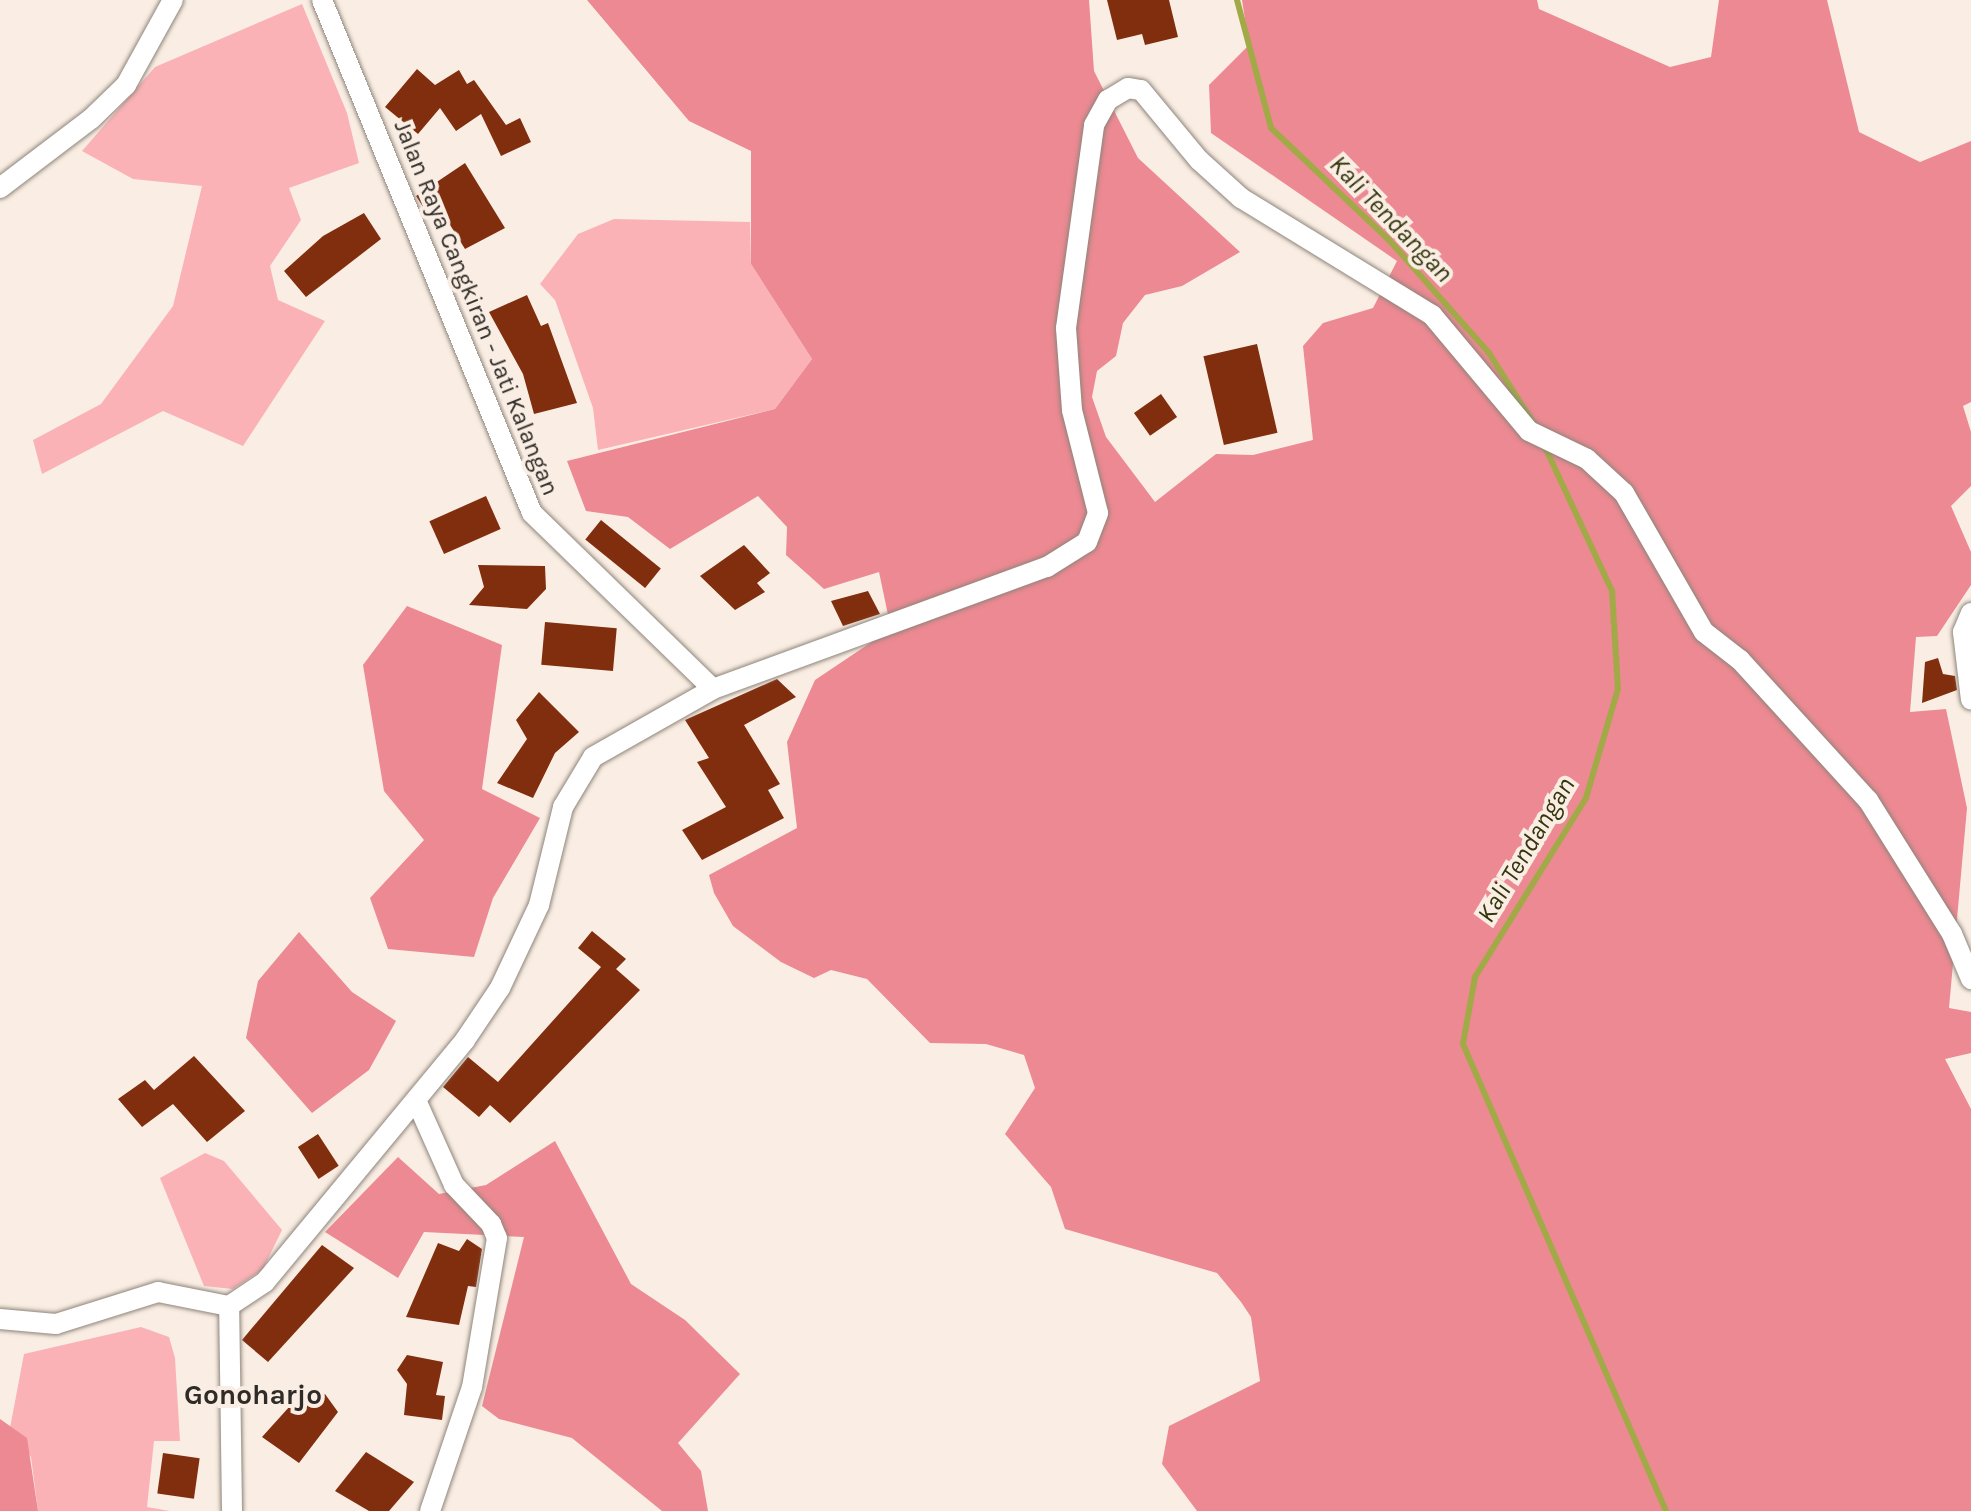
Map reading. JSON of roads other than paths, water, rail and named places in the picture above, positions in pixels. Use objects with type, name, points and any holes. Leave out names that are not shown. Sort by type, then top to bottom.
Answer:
[{"type":"street","points":[[0,188],[91,119],[126,85],[173,0]]},
{"type":"street","name":"Jalan Raya Cangkiran - Jati Kalangan","points":[[322,0],[532,513],[713,689]]},
{"type":"street","points":[[0,1319],[56,1324],[158,1292],[229,1306],[265,1282],[465,1040],[520,947],[575,780],[618,738],[713,689],[1047,567],[1087,542],[1098,513],[1072,410],[1066,328],[1094,125],[1117,92],[1141,90],[1199,160],[1241,198],[1432,315],[1538,434],[1587,459],[1624,493],[1704,632],[1740,660],[1868,800],[1952,934],[1971,979]]},
{"type":"street","points":[[1971,613],[1963,632],[1971,700]]},
{"type":"street","points":[[416,1100],[454,1185],[491,1224],[497,1238],[472,1387],[430,1511]]},
{"type":"street","points":[[229,1306],[232,1511]]},
{"type":"waterway","name":"Kali Tendangan","points":[[1237,0],[1271,128],[1389,240],[1489,353],[1534,424]]},
{"type":"waterway","name":"Kali Tendangan","points":[[1544,445],[1612,591],[1618,689],[1586,798],[1475,977],[1463,1044],[1666,1511]]},
{"type":"district","name":"Gonoharjo","points":[[253,1395]]}]
